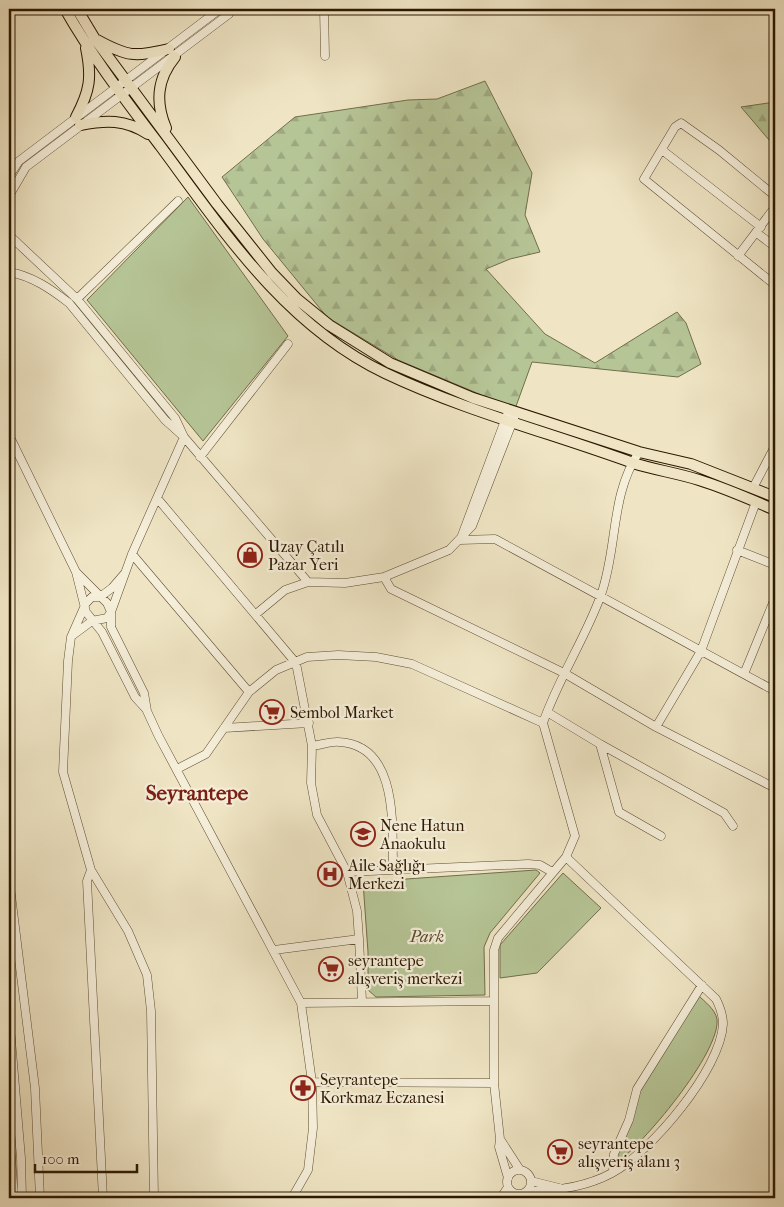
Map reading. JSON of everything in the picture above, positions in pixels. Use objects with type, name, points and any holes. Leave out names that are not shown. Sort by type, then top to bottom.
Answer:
[{"type":"main road","points":[[65,9],[90,42],[128,83],[217,204],[272,273],[297,299],[328,326],[390,363],[474,398],[511,416],[632,462],[699,480],[775,510]]},
{"type":"main road","points":[[77,9],[90,42],[119,90],[154,138],[264,280],[290,307],[322,334],[385,373],[470,408],[511,416],[639,452],[691,464],[775,498]]},
{"type":"main road","points":[[90,42],[126,54],[141,56],[172,53],[159,92],[160,113],[172,143]]},
{"type":"main road","points":[[90,42],[88,88],[78,121],[119,121],[136,126],[154,138]]},
{"type":"street","points":[[172,53],[220,9]]},
{"type":"street","points":[[9,176],[19,161],[229,14],[231,9]]},
{"type":"street","points":[[324,9],[325,56]]},
{"type":"street","points":[[9,196],[26,167],[78,121]]},
{"type":"street","points":[[775,196],[720,150],[681,123],[675,127],[644,179],[775,285]]},
{"type":"street","points":[[662,150],[759,230],[775,247]]},
{"type":"street","points":[[77,299],[178,201]]},
{"type":"street","points":[[738,256],[775,207]]},
{"type":"street","points":[[10,237],[77,299],[175,418],[184,437],[132,554],[111,612],[107,618],[92,621],[71,637]]},
{"type":"street","points":[[9,272],[20,274],[50,288],[69,304],[165,420],[184,437],[308,582]]},
{"type":"street","points":[[200,457],[288,344]]},
{"type":"street","points":[[256,614],[285,590],[308,582],[345,583],[384,577],[449,550],[460,540],[511,416]]},
{"type":"street","points":[[9,435],[13,452],[76,572],[86,603],[86,612],[102,632],[136,697],[148,711]]},
{"type":"street","points":[[753,488],[775,446]]},
{"type":"street","points":[[501,1198],[508,1187],[508,1178],[498,1146],[500,1139],[494,1083],[494,950],[498,938],[566,857],[575,836],[543,723],[600,596],[607,573],[620,492],[632,462],[639,452]]},
{"type":"street","points":[[157,498],[296,662],[309,723],[312,746],[311,783],[317,815],[347,872],[358,911],[362,1001]]},
{"type":"street","points":[[656,727],[701,651],[756,502]]},
{"type":"street","points":[[460,540],[495,539],[775,691]]},
{"type":"street","points":[[737,550],[775,565]]},
{"type":"street","points":[[132,554],[249,692]]},
{"type":"street","points":[[76,572],[108,603],[111,612],[112,628],[144,693],[148,711],[301,1003],[312,1082],[313,1128],[308,1170],[292,1198]]},
{"type":"street","points":[[125,573],[112,588],[86,603],[71,637],[68,661],[63,772],[91,870],[128,931],[147,975],[151,1011],[154,1198]]},
{"type":"street","points":[[384,577],[391,589],[564,673],[656,727],[775,788]]},
{"type":"street","points":[[744,674],[775,598]]},
{"type":"street","points":[[177,769],[206,754],[249,692],[276,670],[307,657],[338,655],[376,657],[412,664],[543,723]]},
{"type":"street","points":[[547,712],[600,744],[724,813],[733,826]]},
{"type":"street","points":[[224,728],[309,723]]},
{"type":"street","points":[[312,746],[338,741],[353,744],[364,749],[376,760],[384,776],[390,797],[393,869]]},
{"type":"street","points":[[600,744],[620,812],[661,836]]},
{"type":"street","points":[[508,1187],[513,1193],[521,1194],[590,1182],[614,1172],[631,1161],[656,1138],[697,1085],[712,1059],[721,1035],[723,1017],[716,999],[566,857]]},
{"type":"street","points":[[347,872],[528,864],[540,864],[552,872]]},
{"type":"street","points":[[91,870],[87,881],[103,1198]]},
{"type":"street","points":[[9,879],[35,1088],[40,1198]]},
{"type":"street","points":[[274,950],[359,940]]},
{"type":"street","points":[[614,1172],[614,1154],[629,1120],[637,1089],[702,985]]},
{"type":"street","points":[[301,1003],[494,1001]]},
{"type":"street","points":[[9,1016],[21,1158],[22,1198]]},
{"type":"street","points":[[312,1082],[494,1083]]},
{"type":"street","points":[[9,1130],[14,1198]]},
{"type":"street","points":[[500,1139],[520,1170],[527,1174],[531,1181],[559,1188]]},
{"type":"street","points":[[508,1178],[512,1172],[520,1170]]},
{"type":"street","points":[[521,1194],[531,1181]]},
{"type":"green space","points":[[485,81],[532,173],[525,215],[540,252],[510,259],[486,269],[545,334],[595,363],[677,312],[686,323],[701,364],[678,377],[532,362],[515,409],[398,360],[327,317],[263,239],[222,177],[295,117],[408,100],[437,99]]},
{"type":"green space","points":[[775,102],[775,147],[741,107]]},
{"type":"green space","points":[[188,197],[288,336],[203,441],[87,300]]},
{"type":"green space","name":"Park","points":[[536,870],[540,873],[490,933],[484,947],[485,995],[376,997],[368,990],[368,952],[363,882]]},
{"type":"green space","points":[[563,873],[601,908],[537,973],[500,978],[500,945]]},
{"type":"green space","points":[[698,995],[712,1009],[717,1019],[715,1034],[707,1053],[694,1075],[660,1119],[615,1164],[636,1090]]},
{"type":"place","name":"Uzay Çatılı Pazar Yeri","points":[[250,555]]},
{"type":"place","name":"Sembol Market","points":[[272,712]]},
{"type":"place","name":"Nene Hatun Anaokulu","points":[[363,834]]},
{"type":"place","name":"Aile Sağlığı Merkezi","points":[[330,874]]},
{"type":"place","name":"seyrantepe alışveriş merkezi","points":[[331,969]]},
{"type":"place","name":"Seyrantepe Korkmaz Eczanesi","points":[[303,1088]]},
{"type":"place","name":"seyrantepe alışveriş alanı 3","points":[[560,1152]]},
{"type":"district","name":"Seyrantepe","points":[[197,793]]}]
